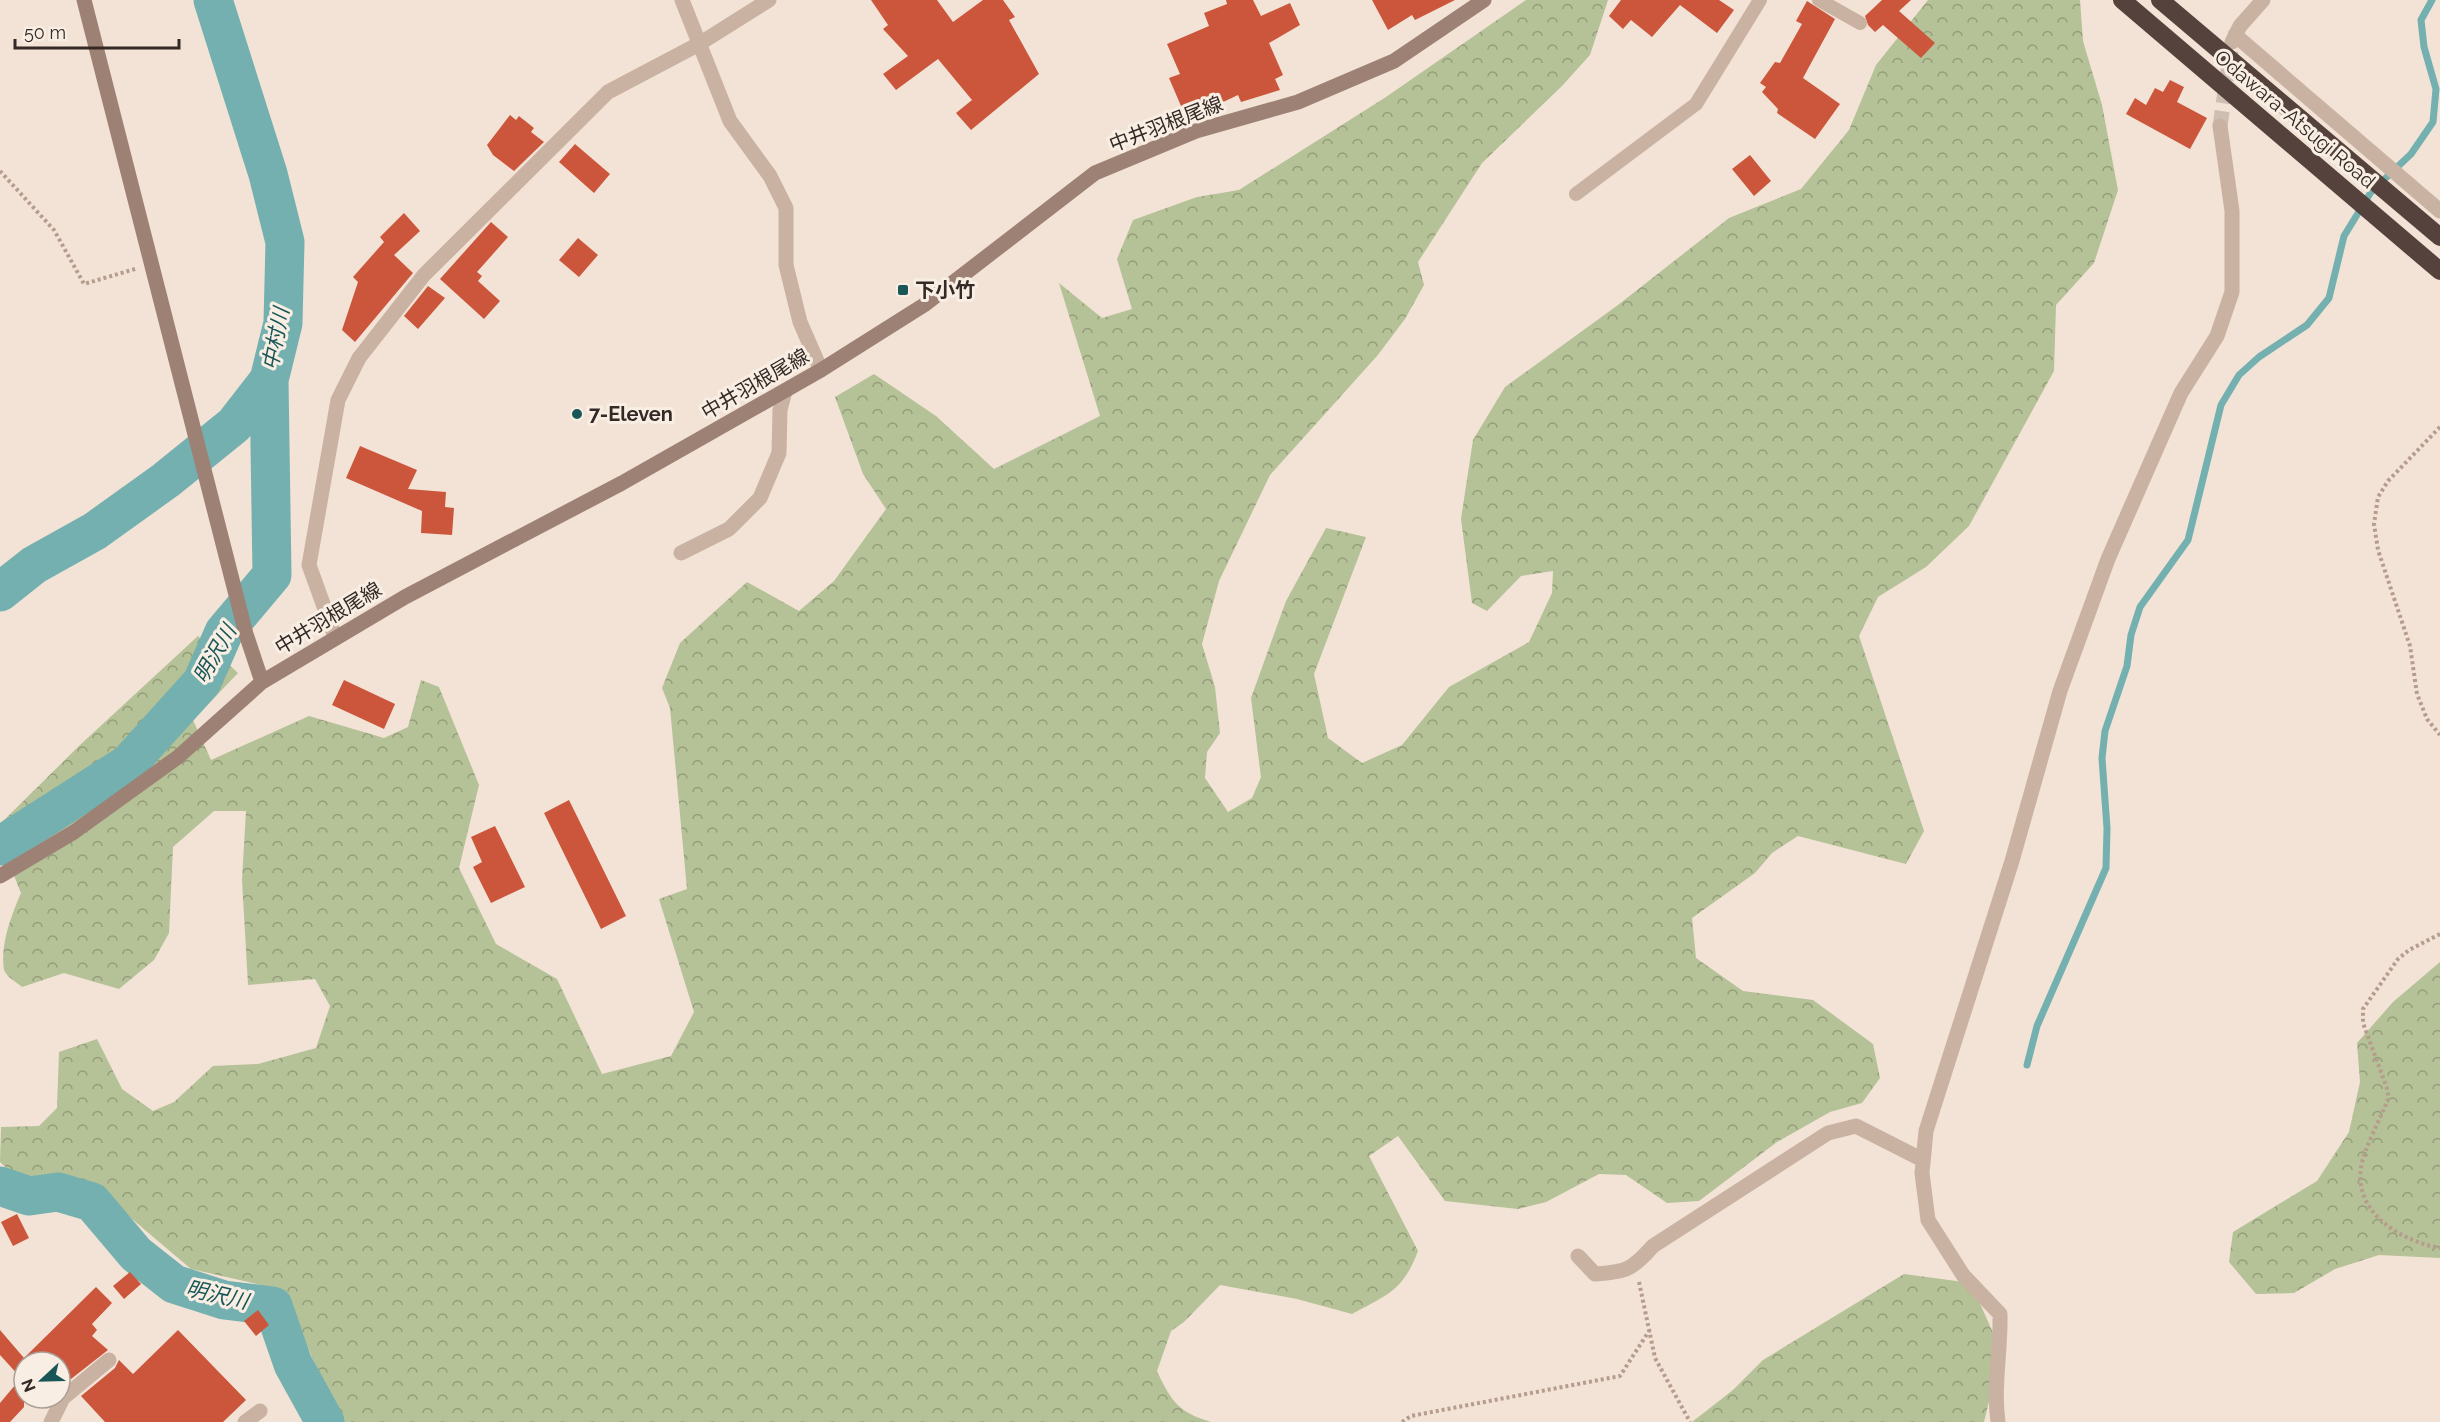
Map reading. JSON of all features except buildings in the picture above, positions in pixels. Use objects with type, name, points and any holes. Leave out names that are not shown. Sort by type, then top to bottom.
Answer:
[{"type":"highway","name":"Odawara-Atsugi Road","points":[[2122,0],[2181,53],[2440,271]]},
{"type":"highway","name":"Odawara-Atsugi Road","points":[[2160,0],[2440,237]]},
{"type":"main road","points":[[84,0],[246,634],[262,682]]},
{"type":"main road","name":"中井羽根尾線","points":[[0,876],[74,832],[178,757],[262,682],[405,597],[622,483],[821,370],[924,305],[1095,173],[1196,131],[1298,102],[1394,61],[1484,0]]},
{"type":"street","points":[[682,0],[730,121],[770,176],[786,208],[786,265],[800,322],[821,370]]},
{"type":"street","points":[[336,637],[309,565],[338,400],[359,358],[424,275],[608,92],[699,44],[769,0]]},
{"type":"street","points":[[2263,0],[2234,38],[2440,211]]},
{"type":"street","points":[[1998,1422],[1996,1403],[2001,1351],[2000,1314],[1962,1275],[1928,1220],[1922,1173],[1926,1131],[2012,861],[2060,692],[2108,559],[2181,393],[2217,336],[2232,292],[2232,211],[2220,126]]},
{"type":"street","points":[[681,553],[729,530],[760,498],[779,453],[780,410],[785,391]]},
{"type":"street","points":[[1578,1256],[1595,1274],[1619,1272],[1635,1267],[1653,1246],[1828,1133],[1856,1126],[1923,1160]]},
{"type":"street","points":[[51,1422],[63,1398],[109,1360]]},
{"type":"street","points":[[245,1422],[260,1411]]},
{"type":"lane","points":[[1576,195],[1696,104],[1760,0]]},
{"type":"lane","points":[[1819,0],[1860,23]]},
{"type":"path","points":[[0,171],[54,230],[84,284],[153,264]]},
{"type":"path","points":[[2440,427],[2388,481],[2378,497],[2374,524],[2378,550],[2410,646],[2417,694],[2427,719],[2440,735]]},
{"type":"path","points":[[2440,934],[2397,959],[2363,1009],[2363,1023],[2388,1090],[2388,1100],[2361,1168],[2363,1197],[2381,1221],[2424,1245],[2440,1248]]},
{"type":"path","points":[[1635,1267],[1655,1358],[1690,1422]]},
{"type":"path","points":[[1401,1422],[1411,1416],[1620,1376],[1649,1331]]},
{"type":"green space","points":[[1526,0],[1608,0],[1590,55],[1561,87],[1482,163],[1418,262],[1424,285],[1405,319],[1377,356],[1270,475],[1219,581],[1202,644],[1215,687],[1220,733],[1207,752],[1205,778],[1228,812],[1252,798],[1261,777],[1251,698],[1286,601],[1326,528],[1366,537],[1314,674],[1328,738],[1362,763],[1402,745],[1449,687],[1529,642],[1552,593],[1553,571],[1521,576],[1487,611],[1472,603],[1461,519],[1473,440],[1505,387],[1618,305],[1729,218],[1801,189],[1849,130],[1876,65],[1928,0],[2080,0],[2083,41],[2102,105],[2118,190],[2094,263],[2056,305],[2054,371],[1969,526],[1926,567],[1878,597],[1859,636],[1924,831],[1906,864],[1798,836],[1772,853],[1755,873],[1692,918],[1696,958],[1743,991],[1813,1000],[1873,1044],[1880,1078],[1862,1103],[1830,1112],[1777,1142],[1699,1201],[1667,1203],[1626,1175],[1599,1174],[1546,1202],[1518,1209],[1445,1201],[1398,1136],[1369,1156],[1418,1251],[1400,1284],[1375,1302],[1352,1314],[1297,1299],[1220,1285],[1184,1322],[1171,1331],[1157,1371],[1177,1404],[1191,1414],[1211,1422],[340,1422],[283,1290],[191,1269],[99,1191],[13,1174],[0,1162],[1,1127],[39,1126],[57,1108],[59,1052],[97,1039],[122,1089],[153,1111],[174,1102],[213,1066],[258,1064],[316,1048],[330,1006],[315,979],[248,985],[242,880],[246,811],[214,811],[173,847],[169,933],[154,960],[119,989],[64,973],[22,987],[4,970],[5,941],[21,893],[0,841],[0,824],[80,745],[198,636],[238,673],[193,720],[211,760],[309,716],[384,738],[408,727],[421,680],[439,687],[479,785],[459,868],[496,944],[557,979],[602,1074],[671,1056],[694,1012],[659,899],[687,889],[670,708],[662,688],[680,643],[747,582],[799,611],[834,581],[886,509],[863,474],[835,397],[874,374],[936,416],[994,469],[1100,416],[1059,283],[1102,318],[1132,309],[1117,259],[1133,220],[1197,197],[1239,190],[1386,97]]},
{"type":"green space","points":[[2440,962],[2440,1258],[2379,1255],[2335,1269],[2294,1293],[2256,1294],[2229,1262],[2233,1232],[2317,1181],[2349,1132],[2360,1082],[2357,1043],[2393,1002]]},
{"type":"green space","points":[[1904,1274],[1971,1283],[2001,1351],[1984,1422],[1692,1422],[1733,1390],[1763,1360]]},
{"type":"waterway","name":"中村川","points":[[0,592],[34,565],[95,531],[166,480],[234,425],[269,380],[283,323],[285,242],[268,174],[213,0]]},
{"type":"waterway","points":[[2027,1065],[2037,1026],[2106,868],[2107,828],[2102,758],[2105,731],[2127,666],[2131,635],[2140,607],[2188,540],[2221,405],[2239,375],[2259,357],[2307,325],[2329,298],[2344,236],[2371,192],[2411,154],[2433,122],[2436,89],[2424,47],[2421,20],[2432,0]]},
{"type":"waterway","name":"明沢川","points":[[0,846],[128,764],[202,682],[224,632],[272,575],[269,380]]},
{"type":"waterway","name":"明沢川","points":[[0,1186],[29,1196],[58,1192],[92,1202],[136,1254],[174,1284],[224,1300],[273,1306],[293,1364],[325,1422]]},
{"type":"tunnel","points":[[2220,126],[2231,51]]},
{"type":"place","name":"下小竹","points":[[903,290]]},
{"type":"place","name":"7-Eleven","points":[[577,414]]}]
